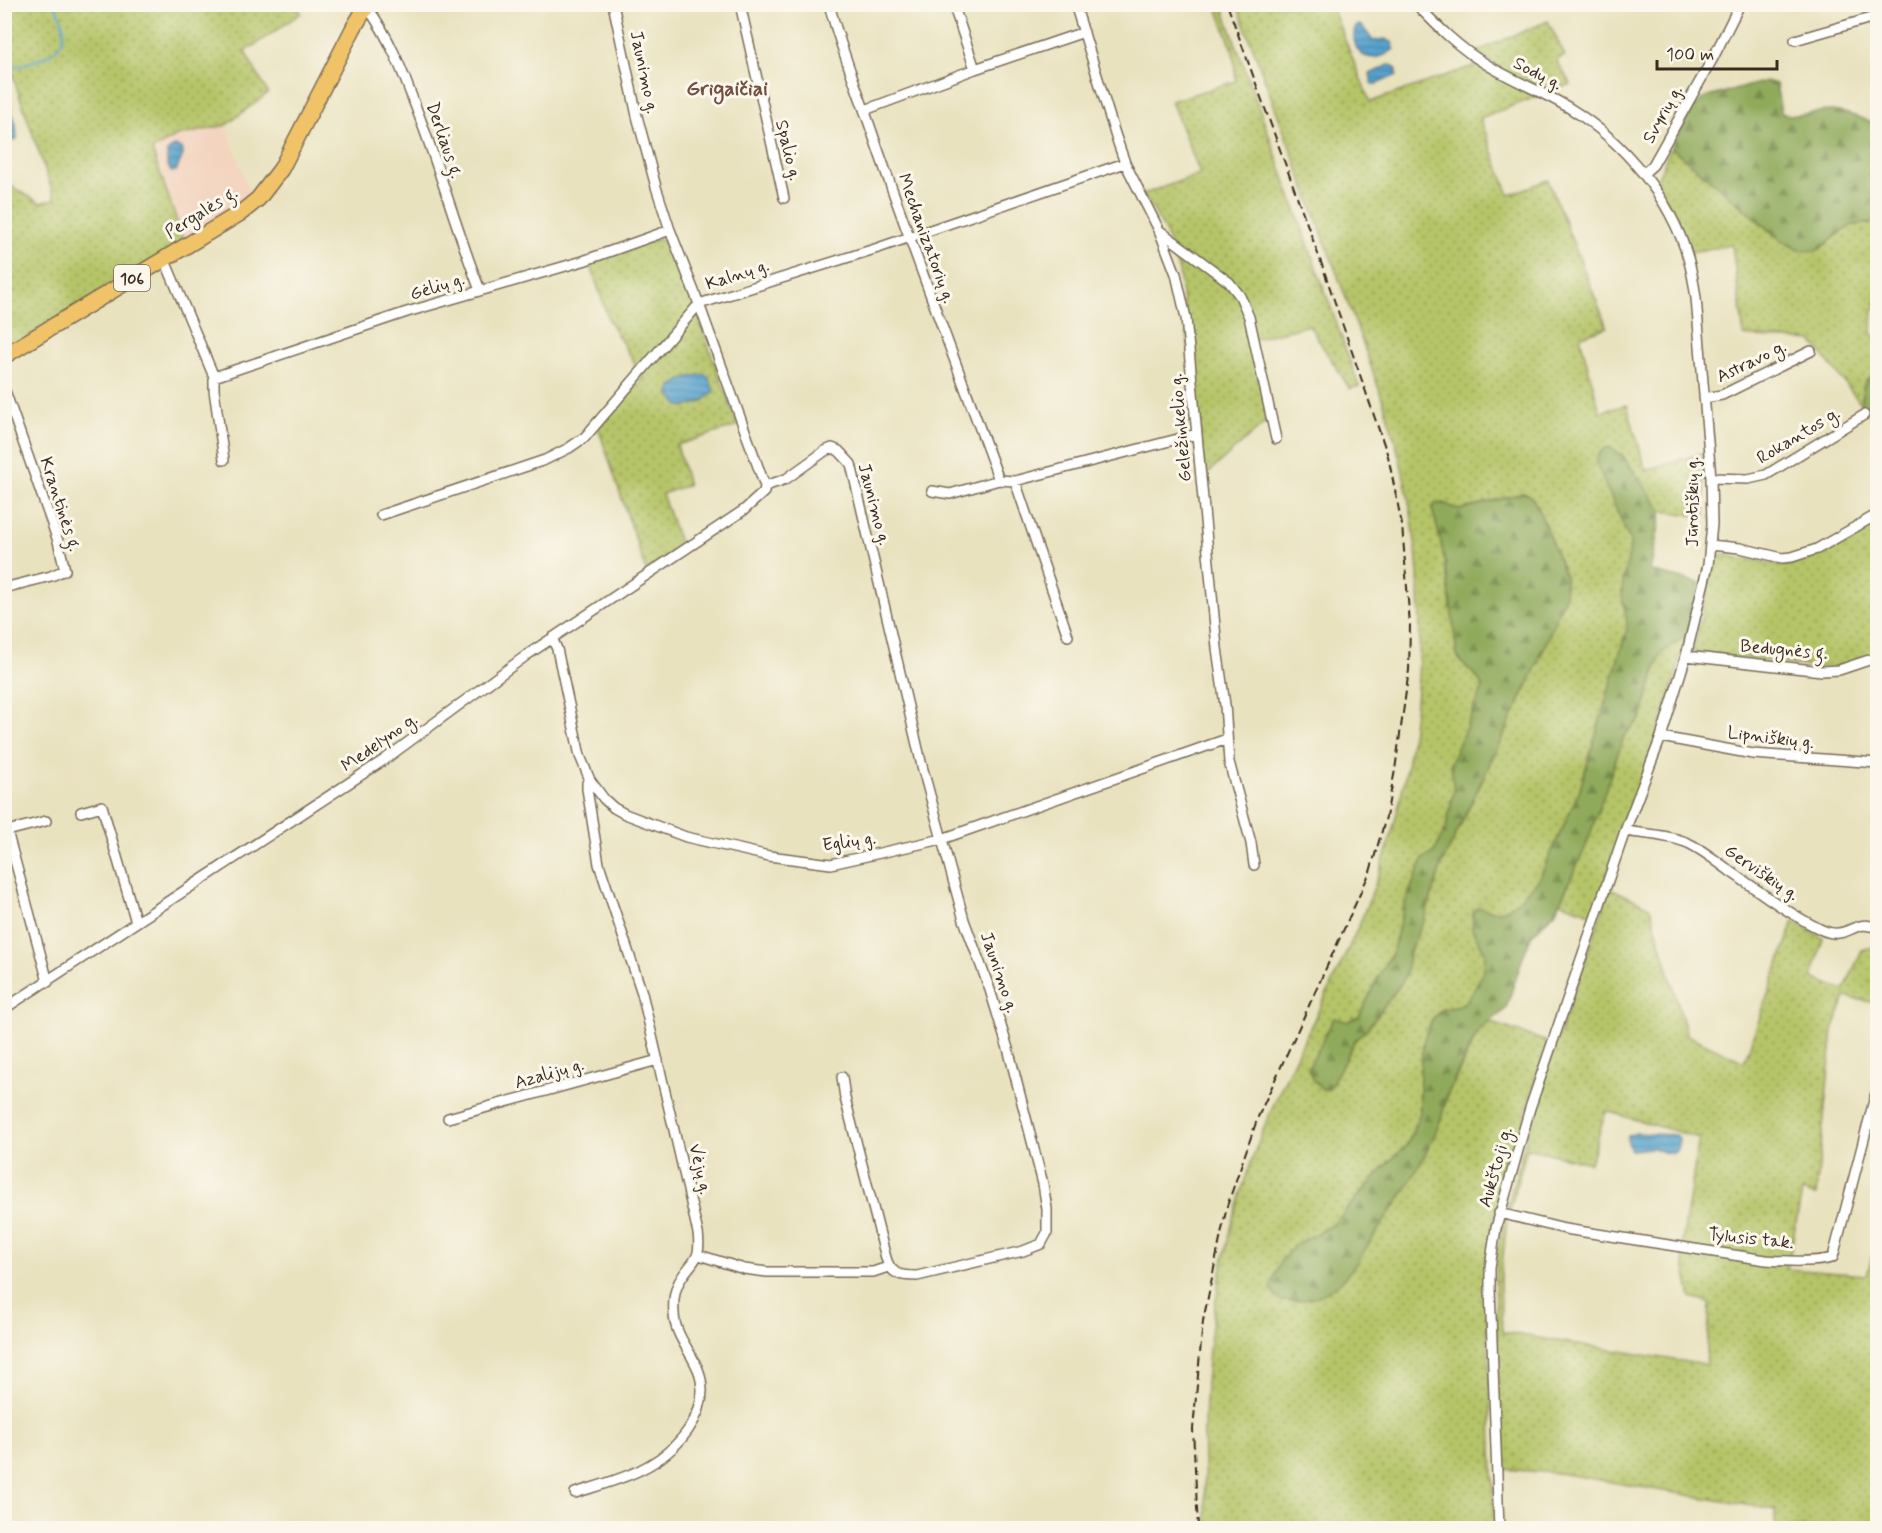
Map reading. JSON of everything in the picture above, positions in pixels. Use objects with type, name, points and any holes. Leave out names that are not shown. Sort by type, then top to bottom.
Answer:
[{"type":"main road","name":"Pergalės g.","points":[[4,356],[242,212],[266,190],[281,169],[349,36],[367,6]]},
{"type":"street","name":"Jaunimo g.","points":[[614,4],[644,144],[670,230],[699,303],[765,489],[832,448],[839,451],[850,464],[920,759],[964,920],[990,990],[1009,1052],[1043,1184],[1047,1209],[1047,1233],[1041,1244],[1023,1251],[917,1276],[903,1276],[894,1273],[888,1267]]},
{"type":"street","name":"Spalio g.","points":[[740,4],[784,198]]},
{"type":"street","name":"Mechanizatorių g.","points":[[829,4],[839,44],[999,480]]},
{"type":"street","points":[[953,4],[975,69]]},
{"type":"street","name":"Geležinkelio g.","points":[[1075,4],[1125,163],[1159,230],[1176,274],[1186,318],[1228,762],[1251,843],[1254,865]]},
{"type":"street","name":"Sodų g.","points":[[1416,4],[1453,40],[1485,64],[1572,109],[1612,140],[1644,173]]},
{"type":"street","name":"Svyrių g.","points":[[1644,173],[1653,165],[1713,58],[1740,4]]},
{"type":"street","name":"Derliaus g.","points":[[367,6],[386,35],[405,78],[435,155],[463,246],[480,290]]},
{"type":"street","points":[[1795,40],[1878,16]]},
{"type":"street","points":[[864,110],[1084,32]]},
{"type":"street","name":"Kalnų g.","points":[[381,514],[545,460],[569,448],[593,428],[699,303],[908,237],[1125,163]]},
{"type":"street","name":"Jūrotiškių g.","points":[[1625,831],[1661,737],[1686,656],[1706,574],[1710,545],[1711,478],[1696,298],[1689,262],[1672,222],[1644,173]]},
{"type":"street","name":"Gėlių g.","points":[[214,377],[407,312],[583,261],[670,230]]},
{"type":"street","points":[[1159,230],[1229,282],[1240,296],[1249,317],[1276,439]]},
{"type":"street","points":[[164,258],[214,377],[224,460]]},
{"type":"street","name":"Astravo g.","points":[[1704,398],[1722,395],[1811,351]]},
{"type":"street","name":"Krantinės g.","points":[[4,388],[58,541],[65,570],[4,588]]},
{"type":"street","name":"Rokantos g.","points":[[1711,478],[1748,479],[1766,475],[1864,415]]},
{"type":"street","points":[[932,491],[950,494],[999,480],[1015,481],[1197,434]]},
{"type":"street","points":[[1015,481],[1068,636]]},
{"type":"street","name":"Medelyno g.","points":[[4,1009],[384,760],[552,638],[744,510],[765,489]]},
{"type":"street","points":[[1710,545],[1740,548],[1782,558],[1792,557],[1817,549],[1878,514]]},
{"type":"street","name":"Eglių g.","points":[[552,638],[580,756],[590,780],[604,799],[625,814],[687,837],[770,856],[831,864],[942,839],[1227,739]]},
{"type":"street","name":"Bedugnės g.","points":[[1686,656],[1822,671],[1839,670],[1878,657]]},
{"type":"street","name":"Lipniškių g.","points":[[1661,737],[1753,754],[1878,763]]},
{"type":"street","name":"Vėjų g.","points":[[590,780],[587,789],[600,864],[642,993],[698,1233],[699,1255]]},
{"type":"street","points":[[81,812],[102,806],[136,922]]},
{"type":"street","points":[[46,821],[6,831],[48,982]]},
{"type":"street","name":"Gerviškių g.","points":[[1625,831],[1686,842],[1786,909],[1821,929],[1835,934],[1848,932],[1859,925],[1878,929]]},
{"type":"street","name":"Aukštoji g.","points":[[1499,1528],[1490,1290],[1492,1246],[1499,1213],[1550,1047],[1625,831]]},
{"type":"street","name":"Azalijų g.","points":[[448,1118],[658,1060]]},
{"type":"street","points":[[575,1493],[627,1475],[655,1462],[678,1442],[694,1420],[701,1396],[699,1374],[677,1330],[674,1304],[679,1282],[699,1255],[744,1269],[767,1272],[873,1272],[888,1267],[845,1098],[842,1077]]},
{"type":"street","name":"Tylusis tak.","points":[[1499,1213],[1565,1229],[1766,1260],[1786,1262],[1805,1259],[1828,1260],[1833,1257],[1876,1093]]},
{"type":"shaded area","points":[[226,125],[252,199],[184,241],[152,150],[177,136]]},
{"type":"green space","points":[[5,5],[297,5],[301,13],[245,52],[268,93],[226,125],[177,136],[152,150],[184,241],[5,351],[4,176],[7,184],[40,203],[55,199],[12,74],[5,76]]},
{"type":"green space","points":[[1216,5],[1222,5],[1359,386],[1350,389],[1309,325],[1251,340],[1269,419],[1205,476],[1179,271],[1165,231],[1144,194],[1200,174],[1171,101],[1236,81],[1233,51]]},
{"type":"green space","points":[[1237,5],[1331,5],[1370,102],[1479,64],[1539,96],[1480,118],[1509,195],[1548,180],[1607,327],[1580,337],[1600,412],[1627,405],[1646,470],[1703,453],[1705,517],[1662,511],[1622,455],[1624,524],[1631,550],[1622,592],[1628,620],[1627,629],[1579,792],[1539,879],[1507,909],[1496,912],[1478,908],[1472,928],[1486,953],[1484,971],[1468,1000],[1457,1007],[1442,1009],[1432,1020],[1424,1039],[1420,1072],[1420,1113],[1407,1145],[1386,1165],[1334,1224],[1295,1245],[1280,1262],[1271,1287],[1273,1293],[1394,1208],[1419,1166],[1439,1124],[1448,1094],[1478,1032],[1488,1021],[1547,1042],[1500,1197],[1490,1238],[1486,1282],[1495,1528],[1270,1528],[1269,1521],[1254,1522],[1252,1528],[1207,1528],[1204,1421],[1207,1367],[1223,1260],[1253,1156],[1273,1106],[1355,935],[1382,864],[1393,828],[1409,754],[1420,640],[1413,526],[1408,494],[1392,430],[1360,336]],"holes":[[[1523,493],[1531,496],[1565,576],[1565,596],[1536,667],[1442,864],[1425,917],[1409,953],[1402,982],[1367,1029],[1355,1040],[1330,1088],[1334,1018],[1347,1022],[1359,1017],[1381,971],[1392,954],[1405,903],[1446,828],[1454,790],[1451,762],[1483,688],[1477,677],[1457,655],[1445,563],[1432,509],[1443,503],[1458,510]]]},
{"type":"green space","points":[[1548,21],[1565,56],[1556,60],[1571,84],[1550,92],[1509,73],[1475,52]]},
{"type":"green space","points":[[1766,81],[1776,84],[1781,113],[1800,115],[1826,111],[1838,112],[1877,124],[1877,223],[1852,225],[1816,251],[1798,250],[1781,240],[1671,147],[1694,107],[1704,98]]},
{"type":"green space","points":[[1671,147],[1781,240],[1816,251],[1852,225],[1877,223],[1877,308],[1873,310],[1872,333],[1877,338],[1877,375],[1865,381],[1861,404],[1812,341],[1744,336],[1732,245],[1691,252],[1656,182]]},
{"type":"green space","points":[[658,239],[667,242],[673,250],[738,426],[677,445],[688,485],[662,494],[681,547],[646,571],[598,427],[643,377],[609,321],[590,263]],"holes":[[[708,376],[714,391],[702,402],[685,407]]]},
{"type":"green space","points":[[1878,375],[1877,423],[1861,404],[1866,382]]},
{"type":"green space","points":[[1609,447],[1622,455],[1662,511],[1650,571],[1700,583],[1688,634],[1663,652],[1659,658],[1641,718],[1624,736],[1586,846],[1555,912],[1532,935],[1506,1008],[1476,1035],[1448,1093],[1433,1140],[1408,1185],[1390,1214],[1339,1284],[1314,1298],[1281,1301],[1273,1293],[1271,1287],[1280,1262],[1295,1245],[1334,1224],[1386,1165],[1407,1145],[1420,1113],[1420,1072],[1424,1039],[1432,1020],[1442,1009],[1457,1007],[1468,1000],[1484,971],[1485,953],[1472,928],[1473,913],[1478,907],[1496,912],[1507,909],[1539,879],[1579,792],[1627,629],[1622,592],[1630,541],[1596,463],[1600,453]]},
{"type":"green space","points":[[1523,493],[1531,496],[1538,508],[1565,576],[1565,596],[1536,667],[1442,864],[1425,917],[1409,953],[1402,982],[1367,1029],[1355,1040],[1329,1089],[1323,1090],[1313,1080],[1308,1069],[1334,1018],[1347,1022],[1359,1017],[1381,971],[1392,954],[1405,903],[1423,859],[1434,852],[1446,828],[1454,790],[1451,762],[1483,688],[1477,677],[1457,655],[1445,563],[1432,509],[1435,504],[1443,503],[1459,510]]},
{"type":"green space","points":[[1877,519],[1877,653],[1845,666],[1819,668],[1693,652],[1716,554],[1787,566],[1846,542]]},
{"type":"green space","points":[[1688,634],[1658,734],[1593,914],[1560,902],[1586,846],[1624,736],[1641,718],[1659,658],[1663,652]]},
{"type":"green space","points":[[1610,888],[1650,907],[1687,1035],[1744,1062],[1794,921],[1823,938],[1812,978],[1844,990],[1862,950],[1877,946],[1877,1003],[1845,997],[1833,1030],[1816,1195],[1802,1192],[1787,1269],[1867,1275],[1877,1239],[1877,1528],[1775,1528],[1776,1510],[1558,1473],[1501,1469],[1495,1275],[1500,1232],[1537,1100]],"holes":[[[1606,1111],[1699,1138],[1681,1250],[1691,1298],[1710,1303],[1706,1365],[1502,1332],[1500,1281],[1507,1221],[1527,1148],[1590,1163]]]},
{"type":"water","points":[[1359,25],[1373,41],[1385,39],[1392,42],[1394,49],[1378,57],[1364,56],[1359,52],[1354,38],[1355,28]]},
{"type":"water","points":[[1389,65],[1394,66],[1397,75],[1372,84],[1370,74]]},
{"type":"water","points":[[5,92],[16,124],[17,139],[4,143]]},
{"type":"water","points":[[174,146],[181,148],[183,155],[176,171],[171,172],[167,163],[167,152]]},
{"type":"water","points":[[703,374],[708,376],[714,391],[698,403],[679,406],[670,395],[672,386],[686,378]]},
{"type":"water","points":[[1635,1133],[1675,1135],[1679,1138],[1678,1146],[1673,1153],[1651,1148],[1631,1150],[1627,1140],[1628,1136]]},
{"type":"waterway","points":[[4,70],[44,57],[61,43],[64,33],[62,20],[54,4]]},
{"type":"railway","points":[[1198,1528],[1193,1429],[1203,1321],[1227,1206],[1258,1117],[1370,872],[1386,817],[1395,770],[1409,670],[1410,625],[1402,525],[1388,456],[1322,265],[1227,4]]},
{"type":"district","name":"Grigaičiai","points":[[727,88]]}]
